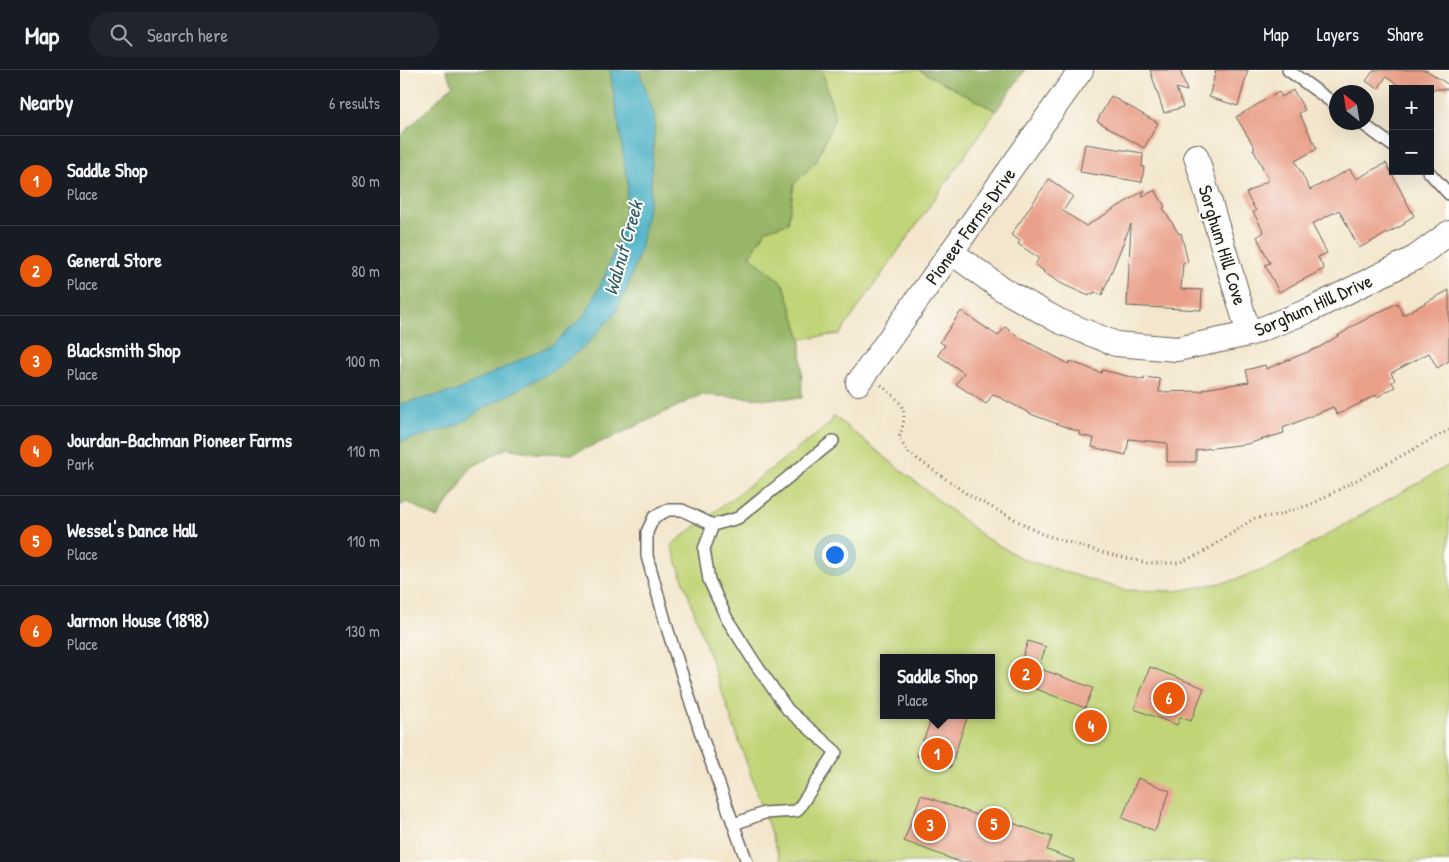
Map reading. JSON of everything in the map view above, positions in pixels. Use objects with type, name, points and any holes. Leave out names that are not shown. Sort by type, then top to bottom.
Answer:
[{"type":"street","name":"Pioneer Farms Drive","points":[[869,383],[951,252],[1081,70]]},
{"type":"street","name":"Sorghum Hill Cove","points":[[1196,156],[1249,334]]},
{"type":"street","name":"Sorghum Hill Drive","points":[[951,252],[1002,289],[1060,321],[1116,344],[1176,349],[1249,334],[1308,311],[1415,258],[1449,233]]},
{"type":"lane","points":[[1288,70],[1329,100]]},
{"type":"lane","points":[[1371,130],[1389,143]]},
{"type":"lane","points":[[1432,175],[1449,194]]},
{"type":"lane","points":[[747,862],[702,737],[668,631],[648,556],[647,532],[654,517],[668,510],[682,510],[713,525],[738,518],[833,442]]},
{"type":"lane","points":[[713,525],[704,549],[709,580],[727,619],[788,710],[836,752],[797,811],[764,813],[734,824]]},
{"type":"path","points":[[869,383],[902,405],[905,422],[900,438],[909,453],[967,494],[1042,534],[1097,551],[1147,563],[1178,562],[1202,553],[1255,518],[1279,515],[1312,504],[1449,430]]},
{"type":"green space","points":[[446,70],[822,70],[835,117],[816,162],[794,184],[788,223],[766,230],[750,256],[784,285],[801,339],[802,398],[768,399],[701,395],[613,437],[572,454],[535,453],[507,448],[470,468],[456,492],[437,518],[407,502],[400,506],[400,136],[453,85]]},
{"type":"green space","points":[[822,70],[919,70],[996,111],[840,334],[801,339],[784,285],[750,257],[766,230],[788,223],[794,184],[816,162],[835,117]]},
{"type":"green space","points":[[919,70],[1025,70],[996,111]]},
{"type":"green space","points":[[834,416],[984,537],[1023,559],[1124,590],[1176,591],[1231,581],[1271,567],[1449,465],[1449,862],[781,862],[671,545],[830,424]]},
{"type":"water","name":"Walnut Creek","points":[[610,70],[639,70],[655,117],[650,197],[640,251],[628,286],[615,314],[585,346],[555,370],[486,407],[456,426],[400,441],[400,404],[456,391],[553,344],[585,315],[604,278],[623,225],[628,185]]},
{"type":"building","points":[[1150,70],[1180,70],[1187,91],[1176,88],[1183,107],[1164,113]]},
{"type":"building","points":[[1216,70],[1248,70],[1238,106],[1209,97]]},
{"type":"building","points":[[1374,70],[1426,70],[1449,85],[1449,89],[1434,89],[1434,85],[1398,85],[1386,77],[1378,89],[1366,81]]},
{"type":"building","points":[[1293,90],[1305,110],[1299,113],[1317,149],[1295,161],[1310,190],[1350,169],[1356,179],[1386,163],[1389,169],[1389,175],[1392,175],[1414,216],[1404,222],[1405,224],[1359,248],[1339,210],[1312,224],[1327,253],[1318,257],[1324,269],[1279,292],[1265,265],[1270,263],[1257,237],[1264,232],[1253,212],[1256,211],[1246,193],[1269,180],[1253,149],[1255,148],[1236,117],[1279,92],[1282,97]]},
{"type":"building","points":[[1111,96],[1158,123],[1144,148],[1097,121]]},
{"type":"building","points":[[1085,144],[1143,153],[1142,182],[1080,172]]},
{"type":"building","points":[[1049,179],[1073,196],[1063,211],[1086,226],[1145,190],[1142,197],[1155,190],[1165,207],[1163,208],[1179,234],[1181,233],[1188,262],[1183,263],[1181,289],[1202,290],[1201,310],[1127,306],[1131,224],[1102,295],[1094,292],[1093,295],[1090,294],[1089,296],[1062,284],[1043,272],[1035,265],[1039,258],[1018,244],[1020,241],[1011,235]]},
{"type":"building","points":[[1449,290],[1449,361],[1437,368],[1429,353],[1391,373],[1395,380],[1392,382],[1395,387],[1377,397],[1376,395],[1337,415],[1333,407],[1283,428],[1284,433],[1247,444],[1196,450],[1196,462],[1167,462],[1167,443],[1129,439],[1126,455],[1092,447],[1094,438],[1079,435],[1080,432],[1033,415],[993,394],[986,404],[956,384],[964,373],[938,355],[945,345],[940,342],[961,311],[998,336],[1005,327],[1022,339],[1069,364],[1070,361],[1101,373],[1102,370],[1144,380],[1144,377],[1160,379],[1159,392],[1203,391],[1203,389],[1249,382],[1246,370],[1265,365],[1266,369],[1320,347],[1349,328],[1397,303],[1403,315]]},
{"type":"building","points":[[1028,641],[1046,647],[1038,668],[1093,688],[1085,708],[1031,687],[1029,691],[1013,685]]},
{"type":"building","points":[[1150,667],[1204,688],[1191,721],[1180,717],[1177,725],[1134,709]]},
{"type":"building","points":[[931,719],[967,719],[950,768],[917,756]]},
{"type":"building","points":[[1138,778],[1170,791],[1155,831],[1122,818]]},
{"type":"building","points":[[921,795],[977,815],[978,811],[1052,837],[1047,850],[1074,860],[1074,862],[960,862],[904,841]]},
{"type":"place","name":"General Store","points":[[1026,674]]},
{"type":"place","name":"Jarmon House (1898)","points":[[1169,698]]},
{"type":"place","name":"Jourdan-Bachman Pioneer Farms","points":[[1091,726]]},
{"type":"place","name":"Saddle Shop","points":[[937,754]]},
{"type":"place","name":"Wessel's Dance Hall","points":[[994,824]]},
{"type":"place","name":"Blacksmith Shop","points":[[930,825]]}]
